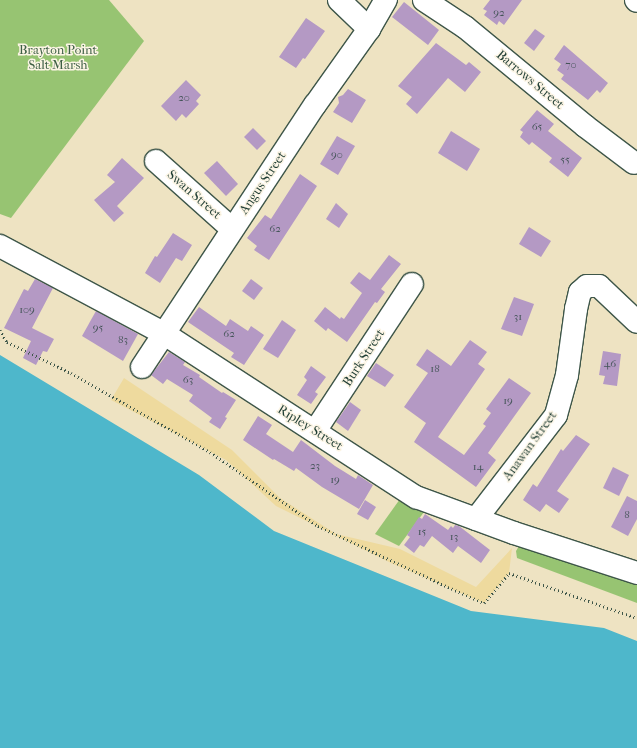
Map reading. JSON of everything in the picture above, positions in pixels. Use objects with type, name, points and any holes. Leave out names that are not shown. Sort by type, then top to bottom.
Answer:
[{"type":"street","points":[[339,0],[369,29]]},
{"type":"street","name":"Angus Street","points":[[142,367],[163,333],[315,105],[369,29],[386,0]]},
{"type":"street","name":"Barrows Street","points":[[424,0],[465,27],[585,126],[634,163]]},
{"type":"street","name":"Swan Street","points":[[156,161],[232,229]]},
{"type":"street","name":"Ripley Street","points":[[0,246],[163,333],[233,380],[316,431],[416,497],[476,519],[637,573]]},
{"type":"street","name":"Burk Street","points":[[316,431],[412,284]]},
{"type":"street","name":"Anawan Street","points":[[476,519],[556,415],[567,374],[576,309],[580,292],[587,286],[599,286],[637,322]]},
{"type":"path","points":[[0,330],[7,342],[71,373],[210,452],[318,526],[448,587],[484,603],[509,573],[637,618]]},
{"type":"green space","name":"Brayton Point Salt Marsh","points":[[0,0],[109,0],[144,41],[11,218],[0,214]]},
{"type":"green space","points":[[400,499],[424,512],[399,546],[375,534]]},
{"type":"green space","points":[[522,541],[637,583],[637,603],[517,558],[516,551]]},
{"type":"sand","points":[[124,378],[232,450],[280,498],[336,534],[400,549],[476,587],[512,548],[509,573],[484,603],[391,563],[276,506],[226,460],[111,400]]},
{"type":"water","points":[[0,355],[199,475],[274,531],[471,611],[604,628],[637,641],[637,748],[0,748]]},
{"type":"building","points":[[490,0],[522,0],[504,25],[499,21],[497,25],[484,15],[487,11],[483,9]]},
{"type":"building","points":[[404,2],[439,30],[428,45],[392,17]]},
{"type":"building","points":[[306,18],[325,31],[305,59],[303,58],[296,68],[279,57]]},
{"type":"building","points":[[535,29],[545,36],[534,51],[524,43]]},
{"type":"building","points":[[436,43],[466,65],[469,62],[481,72],[465,92],[448,78],[417,114],[406,104],[412,97],[398,86]]},
{"type":"building","points":[[564,45],[608,83],[600,93],[597,90],[588,100],[561,79],[564,75],[557,70],[561,64],[554,59]]},
{"type":"building","points":[[186,80],[201,95],[196,101],[199,104],[186,118],[182,114],[176,121],[161,106]]},
{"type":"building","points":[[348,89],[366,100],[352,123],[333,112],[339,103],[338,97],[343,95]]},
{"type":"building","points":[[537,110],[554,124],[548,131],[582,158],[568,177],[549,162],[552,158],[532,142],[529,145],[520,137],[523,132],[520,130]]},
{"type":"building","points":[[253,128],[266,141],[257,150],[244,137]]},
{"type":"building","points":[[451,131],[480,149],[467,171],[438,153]]},
{"type":"building","points":[[337,136],[355,146],[338,175],[320,164]]},
{"type":"building","points":[[122,158],[144,178],[117,206],[124,213],[114,222],[94,200],[115,182],[107,175]]},
{"type":"building","points":[[217,161],[238,184],[226,196],[204,173]]},
{"type":"building","points":[[300,174],[317,186],[269,260],[254,250],[257,246],[247,238],[265,215],[271,219]]},
{"type":"building","points":[[336,203],[348,214],[339,228],[326,219]]},
{"type":"building","points":[[529,227],[551,241],[541,257],[519,244]]},
{"type":"building","points":[[173,233],[192,245],[182,261],[176,258],[160,283],[145,273],[155,256],[157,257]]},
{"type":"building","points":[[389,255],[401,264],[381,289],[385,292],[377,303],[375,302],[347,342],[328,328],[326,331],[314,321],[325,307],[340,319],[341,317],[344,319],[362,293],[350,283],[359,272],[370,280]]},
{"type":"building","points":[[35,279],[53,288],[32,328],[54,339],[47,352],[43,351],[36,365],[23,358],[31,341],[4,328],[24,289],[28,291]]},
{"type":"building","points":[[251,279],[263,288],[254,300],[242,291]]},
{"type":"building","points":[[514,297],[534,304],[522,336],[501,329]]},
{"type":"building","points":[[199,307],[226,326],[230,319],[248,331],[251,326],[264,335],[244,365],[231,357],[234,353],[188,322]]},
{"type":"building","points":[[96,311],[138,334],[123,361],[82,336]]},
{"type":"building","points":[[282,320],[296,330],[278,358],[263,349]]},
{"type":"building","points":[[470,340],[487,352],[478,364],[485,369],[438,437],[464,455],[486,426],[483,424],[491,413],[486,409],[509,378],[531,393],[488,453],[496,460],[476,487],[414,442],[426,423],[404,407],[428,373],[416,365],[427,349],[451,366]]},
{"type":"building","points":[[603,351],[621,354],[617,386],[603,384],[605,376],[599,375]]},
{"type":"building","points":[[169,352],[185,362],[183,365],[200,375],[199,377],[222,393],[223,392],[236,400],[225,417],[227,418],[220,429],[209,422],[212,418],[189,401],[193,395],[167,379],[163,384],[151,375]]},
{"type":"building","points":[[376,363],[394,375],[385,387],[367,376]]},
{"type":"building","points":[[311,366],[326,377],[315,392],[318,394],[311,404],[297,395],[307,380],[304,377]]},
{"type":"building","points":[[350,402],[361,410],[348,431],[336,422]]},
{"type":"building","points":[[258,416],[272,425],[266,434],[293,452],[301,440],[335,466],[356,479],[358,475],[373,485],[359,509],[322,487],[296,468],[294,471],[274,459],[273,460],[243,440]]},
{"type":"building","points":[[576,435],[590,444],[557,491],[569,499],[559,513],[546,504],[540,512],[523,500],[533,484],[537,487],[561,449],[563,451]]},
{"type":"building","points":[[613,467],[629,475],[619,496],[603,488]]},
{"type":"building","points":[[627,496],[637,501],[637,519],[628,536],[611,527]]},
{"type":"building","points":[[365,500],[376,507],[368,520],[357,514]]},
{"type":"building","points":[[425,514],[448,530],[451,526],[453,528],[455,525],[459,526],[490,550],[481,563],[458,546],[453,553],[432,536],[424,547],[420,545],[414,553],[404,545],[410,537],[407,535],[419,517],[422,519]]}]
